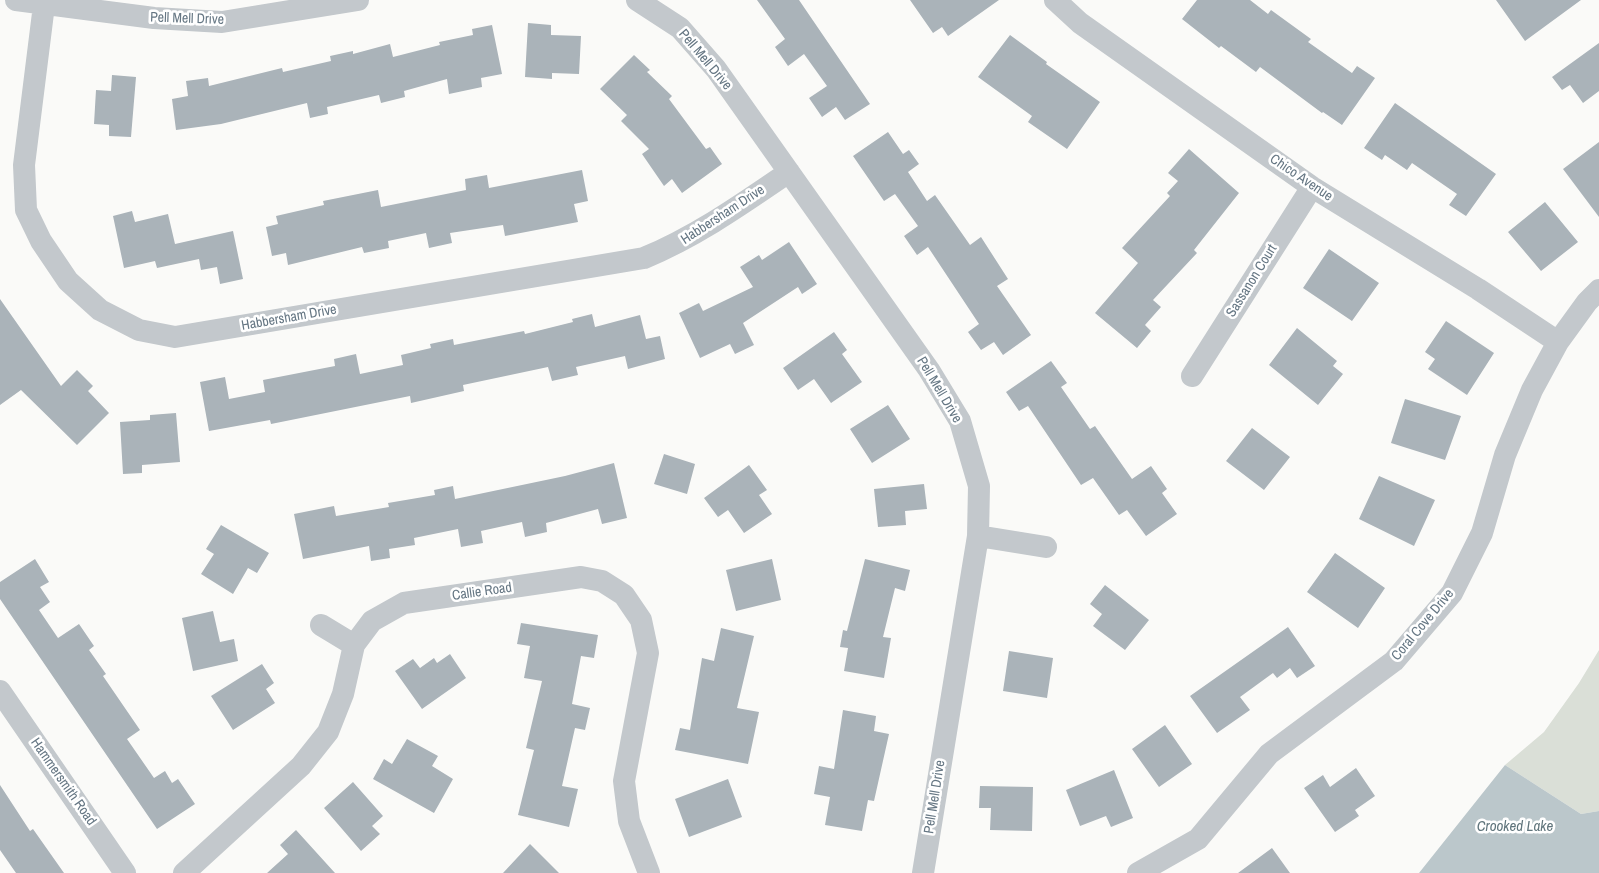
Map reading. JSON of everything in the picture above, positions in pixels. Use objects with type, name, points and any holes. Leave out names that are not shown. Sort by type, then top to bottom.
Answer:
[{"type":"street","name":"Pell Mell Drive","points":[[16,0],[154,18],[222,22],[358,0]]},
{"type":"street","name":"Pell Mell Drive","points":[[637,0],[680,28],[716,69],[929,370],[960,421],[979,486],[978,536],[923,873]]},
{"type":"street","name":"Chico Avenue","points":[[1055,0],[1080,23],[1312,186],[1478,289],[1558,342]]},
{"type":"street","name":"Habbersham Drive","points":[[44,5],[24,165],[26,210],[41,241],[68,281],[100,310],[139,330],[175,337],[644,258],[678,244],[705,228],[789,172]]},
{"type":"street","name":"Sassanon Court","points":[[1192,376],[1312,186]]},
{"type":"street","name":"Coral Cove Drive","points":[[1138,873],[1198,839],[1269,754],[1394,661],[1452,593],[1482,533],[1504,455],[1532,390],[1558,342],[1587,302],[1599,290]]},
{"type":"street","points":[[978,536],[1046,547]]},
{"type":"street","name":"Callie Road","points":[[184,873],[301,766],[328,732],[343,694],[354,645],[372,621],[404,603],[581,577],[602,581],[624,595],[641,620],[648,653],[624,781],[629,821],[649,873]]},
{"type":"street","points":[[321,625],[354,645]]},
{"type":"street","name":"Hammersmith Road","points":[[0,691],[125,873]]},
{"type":"shaded area","points":[[1599,650],[1599,811],[1581,814],[1505,765],[1544,732],[1579,683]]},
{"type":"water","name":"Crooked Lake","points":[[1505,765],[1581,814],[1599,811],[1599,873],[1419,873]]},
{"type":"building","points":[[757,0],[799,0],[870,104],[845,120],[836,107],[822,117],[809,98],[827,86],[804,54],[788,66],[775,47],[785,39]]},
{"type":"building","points":[[910,0],[999,0],[948,36],[942,27],[933,33]]},
{"type":"building","points":[[1197,0],[1250,0],[1268,14],[1271,10],[1311,39],[1308,42],[1352,73],[1357,66],[1375,78],[1342,125],[1322,113],[1260,67],[1256,72],[1221,46],[1219,48],[1182,19]]},
{"type":"building","points":[[1496,0],[1581,0],[1525,41]]},
{"type":"building","points":[[528,23],[551,25],[551,35],[581,36],[579,74],[552,73],[552,79],[525,77]]},
{"type":"building","points":[[492,25],[502,74],[481,78],[482,87],[449,94],[447,79],[404,91],[405,97],[381,103],[379,95],[327,107],[328,114],[310,118],[307,103],[221,124],[176,130],[172,99],[188,96],[186,81],[208,78],[209,86],[282,68],[283,72],[331,61],[330,56],[353,51],[353,54],[390,44],[393,57],[440,45],[439,42],[473,35],[472,29]]},
{"type":"building","points":[[1010,35],[1047,62],[1046,64],[1100,102],[1067,149],[1028,122],[1032,116],[978,77]]},
{"type":"building","points":[[1599,43],[1599,91],[1583,103],[1570,85],[1562,90],[1552,77]]},
{"type":"building","points":[[634,55],[650,70],[647,72],[672,96],[669,99],[706,149],[710,147],[722,164],[682,193],[672,179],[664,186],[642,154],[649,149],[621,121],[627,115],[600,89]]},
{"type":"building","points":[[112,75],[136,77],[131,137],[109,136],[109,125],[94,124],[96,90],[111,91]]},
{"type":"building","points":[[1395,103],[1496,174],[1466,216],[1449,205],[1457,194],[1412,163],[1407,170],[1385,155],[1382,160],[1364,148]]},
{"type":"building","points":[[888,132],[903,154],[909,150],[919,164],[908,172],[927,201],[935,195],[970,245],[981,237],[1008,279],[997,286],[1031,335],[1003,355],[994,342],[981,350],[968,332],[979,324],[928,247],[917,255],[904,236],[918,226],[895,194],[884,201],[853,156]]},
{"type":"building","points":[[1599,142],[1599,217],[1563,169]]},
{"type":"building","points":[[1189,149],[1239,193],[1194,250],[1197,253],[1153,300],[1161,307],[1145,325],[1151,331],[1137,348],[1095,313],[1138,263],[1122,248],[1170,196],[1167,193],[1178,181],[1168,173]]},
{"type":"building","points":[[582,170],[588,201],[574,204],[578,222],[505,236],[503,225],[450,233],[452,243],[429,248],[426,233],[388,241],[389,248],[364,253],[362,247],[288,265],[286,253],[272,256],[266,227],[278,224],[276,216],[324,205],[323,201],[378,190],[381,207],[466,190],[465,179],[487,175],[489,188]]},
{"type":"building","points":[[1545,202],[1578,242],[1541,271],[1508,232]]},
{"type":"building","points":[[132,211],[135,222],[168,214],[175,244],[233,231],[243,279],[220,284],[217,267],[201,270],[199,259],[157,268],[155,261],[124,268],[113,216]]},
{"type":"building","points":[[789,242],[817,284],[802,294],[798,287],[743,323],[754,345],[735,354],[730,344],[700,358],[679,313],[699,303],[703,311],[753,287],[740,267],[759,255],[762,260]]},
{"type":"building","points":[[1329,249],[1379,283],[1352,321],[1303,288]]},
{"type":"building","points":[[0,299],[61,386],[77,370],[93,386],[88,391],[109,413],[77,445],[21,390],[0,405]]},
{"type":"building","points":[[592,314],[595,327],[640,315],[646,339],[660,336],[665,359],[628,369],[625,356],[576,367],[578,375],[552,381],[548,367],[463,385],[464,391],[411,403],[410,396],[271,424],[270,420],[209,431],[200,382],[225,377],[229,399],[265,392],[263,380],[335,366],[334,359],[356,354],[360,374],[403,365],[401,355],[431,348],[430,344],[453,339],[454,345],[524,331],[525,334],[573,322],[572,319]]},
{"type":"building","points":[[1446,321],[1494,353],[1467,395],[1428,369],[1435,359],[1425,352]]},
{"type":"building","points":[[1297,328],[1337,361],[1333,366],[1343,374],[1318,405],[1269,365]]},
{"type":"building","points":[[834,332],[847,350],[842,354],[862,382],[831,403],[814,379],[798,390],[783,368]]},
{"type":"building","points":[[1051,361],[1067,383],[1061,387],[1090,429],[1095,426],[1132,479],[1151,466],[1167,489],[1162,493],[1177,514],[1146,536],[1127,510],[1119,515],[1093,478],[1081,485],[1028,406],[1019,411],[1006,392]]},
{"type":"building","points":[[1405,399],[1461,416],[1445,460],[1391,443]]},
{"type":"building","points":[[888,405],[910,439],[872,463],[850,429]]},
{"type":"building","points":[[176,413],[180,462],[142,465],[142,473],[123,474],[120,422],[150,420],[150,415]]},
{"type":"building","points":[[1252,428],[1290,457],[1264,490],[1226,461]]},
{"type":"building","points":[[664,454],[695,464],[687,494],[654,484]]},
{"type":"building","points":[[614,463],[627,518],[602,524],[598,509],[546,523],[547,532],[525,537],[522,522],[481,531],[483,543],[461,547],[458,529],[414,538],[415,545],[389,549],[390,558],[371,561],[369,546],[303,559],[294,514],[334,506],[336,516],[389,507],[388,503],[435,495],[434,490],[453,486],[455,499],[565,476]]},
{"type":"building","points":[[749,465],[767,490],[759,495],[772,514],[744,533],[728,510],[718,517],[704,498]]},
{"type":"building","points":[[1379,476],[1435,500],[1414,546],[1359,519]]},
{"type":"building","points":[[924,484],[927,509],[905,511],[906,525],[878,527],[874,489]]},
{"type":"building","points":[[221,525],[269,553],[257,573],[248,568],[233,594],[201,574],[214,554],[206,549]]},
{"type":"building","points":[[1335,553],[1385,588],[1358,628],[1307,592]]},
{"type":"building","points":[[35,559],[49,582],[40,587],[50,602],[39,610],[58,638],[79,624],[94,646],[89,650],[106,674],[103,676],[140,730],[127,739],[154,778],[165,771],[172,783],[178,779],[195,804],[157,829],[0,599],[0,582]]},
{"type":"building","points":[[772,559],[781,600],[736,611],[726,570]]},
{"type":"building","points":[[865,559],[910,570],[905,591],[895,588],[883,637],[891,638],[884,678],[844,671],[848,648],[840,647],[843,630],[847,631]]},
{"type":"building","points":[[1105,585],[1149,620],[1125,650],[1093,626],[1102,614],[1090,604]]},
{"type":"building","points":[[213,611],[220,642],[234,639],[238,661],[193,671],[182,618]]},
{"type":"building","points":[[521,623],[598,635],[594,658],[581,656],[572,704],[590,708],[585,730],[575,728],[562,786],[578,789],[569,827],[518,815],[534,750],[526,748],[542,681],[524,678],[530,646],[517,644]]},
{"type":"building","points":[[1288,627],[1315,666],[1297,678],[1290,668],[1277,678],[1273,673],[1240,697],[1250,710],[1217,733],[1190,696]]},
{"type":"building","points":[[721,628],[754,636],[737,708],[759,712],[748,764],[675,750],[680,728],[690,730],[702,658],[714,661]]},
{"type":"building","points":[[1009,651],[1053,658],[1047,698],[1003,691]]},
{"type":"building","points":[[450,654],[466,678],[422,709],[395,671],[413,659],[420,668],[434,658],[437,663]]},
{"type":"building","points":[[262,664],[274,683],[266,689],[275,703],[233,730],[211,696]]},
{"type":"building","points":[[843,710],[876,716],[874,731],[889,734],[874,801],[868,800],[862,831],[825,825],[830,797],[814,794],[819,766],[834,769]]},
{"type":"building","points":[[1165,725],[1192,764],[1159,787],[1132,749]]},
{"type":"building","points":[[407,739],[438,756],[432,766],[453,779],[434,813],[373,779],[384,759],[392,764]]},
{"type":"building","points":[[1356,768],[1375,796],[1355,810],[1359,816],[1335,832],[1304,788],[1323,775],[1330,787]]},
{"type":"building","points":[[1114,770],[1133,818],[1111,827],[1106,816],[1080,826],[1066,790]]},
{"type":"building","points":[[728,779],[742,817],[689,837],[675,799]]},
{"type":"building","points":[[353,782],[383,816],[372,826],[380,834],[361,851],[324,808]]},
{"type":"building","points":[[0,785],[30,831],[33,829],[64,873],[16,873],[0,850]]},
{"type":"building","points":[[980,786],[1033,787],[1032,831],[990,830],[991,808],[979,808]]},
{"type":"building","points":[[296,830],[335,873],[267,873],[288,854],[280,845]]},
{"type":"building","points":[[530,844],[559,873],[503,873]]},
{"type":"building","points":[[1272,848],[1290,873],[1238,873]]}]
